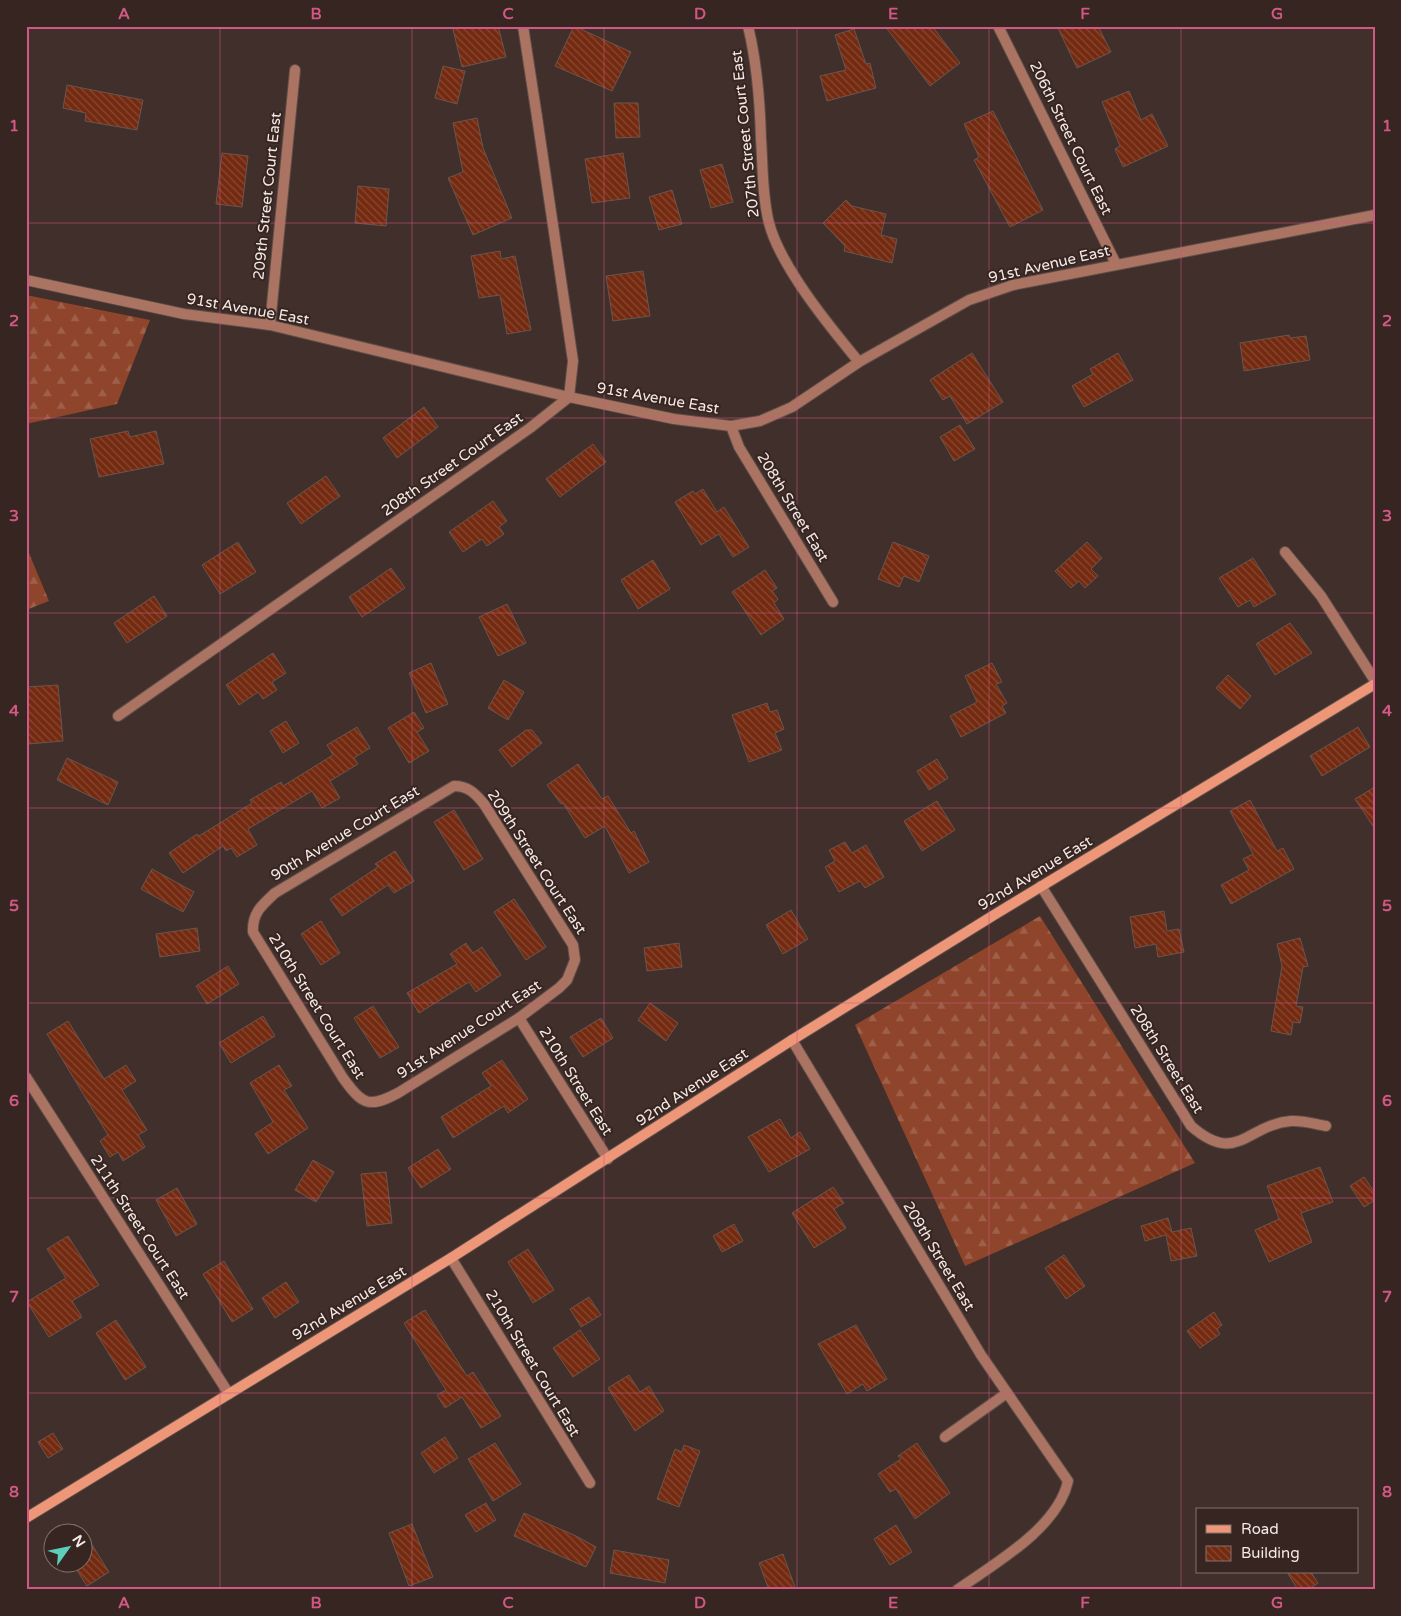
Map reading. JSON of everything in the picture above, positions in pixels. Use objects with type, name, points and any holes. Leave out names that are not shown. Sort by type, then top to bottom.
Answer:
[{"type":"street","points":[[523,26],[573,361],[569,397]]},
{"type":"street","name":"207th Street Court East","points":[[748,26],[758,87],[764,200],[769,224],[784,258],[832,330],[859,362]]},
{"type":"street","name":"206th Street Court East","points":[[998,26],[1116,264]]},
{"type":"street","name":"209th Street Court East","points":[[270,325],[295,70]]},
{"type":"street","name":"91st Avenue East","points":[[26,280],[184,314],[270,325],[569,397],[674,418],[731,426],[760,421],[792,407],[859,362],[969,300],[1013,285],[1116,264],[1321,227],[1375,215]]},
{"type":"street","name":"208th Street Court East","points":[[118,716],[530,428],[569,397]]},
{"type":"street","name":"208th Street East","points":[[731,426],[739,447],[833,602]]},
{"type":"street","points":[[1285,552],[1321,596],[1375,683]]},
{"type":"street","name":"92nd Avenue East","points":[[26,1518],[451,1258],[608,1160],[792,1040],[1375,683]]},
{"type":"street","name":"90th Avenue Court East","points":[[252,921],[260,907],[275,894],[444,791],[454,786],[464,786]]},
{"type":"street","name":"209th Street Court East","points":[[464,786],[474,792],[484,804],[573,945],[575,960]]},
{"type":"street","name":"208th Street East","points":[[1041,886],[1191,1126],[1206,1138],[1221,1144],[1240,1141],[1290,1121],[1326,1126]]},
{"type":"street","name":"210th Street Court East","points":[[252,921],[253,932],[343,1078],[358,1098],[364,1102]]},
{"type":"street","name":"91st Avenue Court East","points":[[364,1102],[383,1101],[398,1093],[519,1018],[563,984],[575,960]]},
{"type":"street","name":"210th Street East","points":[[519,1018],[608,1160]]},
{"type":"street","name":"209th Street East","points":[[792,1040],[981,1355],[1068,1481],[1066,1492],[1046,1522],[1022,1543],[957,1590]]},
{"type":"street","name":"211th Street Court East","points":[[26,1077],[229,1394]]},
{"type":"street","name":"210th Street Court East","points":[[451,1258],[590,1483]]},
{"type":"street","points":[[944,1437],[1007,1393]]},
{"type":"green space","points":[[26,295],[150,320],[117,404],[26,424]]},
{"type":"green space","points":[[26,546],[49,601],[26,610]]},
{"type":"green space","points":[[1040,916],[1195,1163],[965,1266],[855,1025]]},
{"type":"building","points":[[465,26],[498,26],[506,57],[462,67],[453,29]]},
{"type":"building","points":[[574,26],[631,52],[612,91],[555,66]]},
{"type":"building","points":[[885,26],[932,26],[960,63],[930,86]]},
{"type":"building","points":[[1057,26],[1098,26],[1111,52],[1077,68]]},
{"type":"building","points":[[854,29],[866,64],[870,63],[876,88],[827,101],[820,76],[846,70],[835,35]]},
{"type":"building","points":[[443,66],[465,71],[457,104],[435,98]]},
{"type":"building","points":[[67,85],[143,100],[137,130],[85,121],[86,113],[63,108]]},
{"type":"building","points":[[1129,91],[1141,120],[1152,114],[1168,146],[1123,167],[1115,149],[1120,146],[1102,102]]},
{"type":"building","points":[[614,103],[638,103],[640,137],[616,138]]},
{"type":"building","points":[[993,111],[1043,210],[1010,227],[974,160],[979,157],[964,124]]},
{"type":"building","points":[[477,118],[483,148],[512,218],[473,235],[448,178],[463,172],[453,123]]},
{"type":"building","points":[[222,153],[248,156],[242,207],[216,204]]},
{"type":"building","points":[[623,153],[630,198],[592,203],[585,159]]},
{"type":"building","points":[[722,164],[733,202],[711,208],[700,170]]},
{"type":"building","points":[[358,186],[389,189],[386,226],[355,223]]},
{"type":"building","points":[[672,190],[682,224],[659,230],[649,197]]},
{"type":"building","points":[[846,200],[852,206],[886,214],[881,235],[897,239],[892,263],[844,251],[845,246],[823,223]]},
{"type":"building","points":[[500,251],[501,259],[515,256],[531,330],[507,334],[500,295],[479,298],[471,256]]},
{"type":"building","points":[[643,271],[650,316],[613,321],[606,276]]},
{"type":"building","points":[[1289,335],[1290,338],[1306,336],[1310,360],[1244,371],[1240,343]]},
{"type":"building","points":[[972,353],[1003,402],[967,424],[950,396],[943,400],[930,380]]},
{"type":"building","points":[[1118,353],[1133,380],[1084,407],[1072,386],[1093,374],[1090,369]]},
{"type":"building","points":[[424,407],[438,427],[397,458],[383,438]]},
{"type":"building","points":[[960,425],[975,449],[954,461],[940,437]]},
{"type":"building","points":[[128,431],[130,437],[156,431],[164,464],[99,477],[90,439]]},
{"type":"building","points":[[593,444],[606,462],[560,497],[546,479]]},
{"type":"building","points":[[326,476],[340,496],[301,524],[287,503]]},
{"type":"building","points":[[703,489],[717,512],[724,507],[749,547],[733,557],[719,534],[701,545],[675,502],[693,491],[695,494]]},
{"type":"building","points":[[493,501],[507,521],[499,527],[504,534],[487,546],[482,539],[463,552],[449,532]]},
{"type":"building","points":[[238,542],[256,572],[220,594],[202,565]]},
{"type":"building","points":[[893,542],[929,556],[919,582],[904,576],[899,587],[878,579]]},
{"type":"building","points":[[1087,542],[1102,558],[1091,569],[1098,576],[1085,588],[1079,581],[1071,588],[1055,571]]},
{"type":"building","points":[[1253,558],[1276,594],[1254,607],[1250,600],[1238,607],[1219,578]]},
{"type":"building","points":[[653,560],[670,589],[638,609],[621,580]]},
{"type":"building","points":[[391,568],[405,588],[362,617],[349,597]]},
{"type":"building","points":[[765,570],[777,588],[772,591],[778,599],[774,603],[784,619],[761,635],[732,592]]},
{"type":"building","points":[[154,596],[167,616],[127,643],[114,623]]},
{"type":"building","points":[[507,604],[526,643],[498,656],[479,617]]},
{"type":"building","points":[[1290,623],[1312,653],[1275,675],[1256,644]]},
{"type":"building","points":[[273,653],[286,673],[272,682],[277,690],[263,699],[258,692],[239,705],[226,685]]},
{"type":"building","points":[[431,663],[448,704],[426,713],[409,673]]},
{"type":"building","points":[[992,663],[1002,682],[996,684],[1007,703],[1002,706],[1006,713],[961,737],[950,716],[977,702],[965,676]]},
{"type":"building","points":[[1228,675],[1251,696],[1240,709],[1216,688]]},
{"type":"building","points":[[504,680],[524,692],[508,720],[488,708]]},
{"type":"building","points":[[58,685],[63,741],[28,744],[26,687]]},
{"type":"building","points":[[767,703],[770,712],[777,710],[784,729],[775,733],[782,750],[749,762],[732,715]]},
{"type":"building","points":[[414,712],[424,728],[417,732],[429,751],[409,763],[388,728]]},
{"type":"building","points":[[286,721],[299,743],[283,753],[270,731]]},
{"type":"building","points":[[357,727],[370,748],[354,758],[358,764],[330,781],[340,798],[322,808],[312,791],[248,829],[257,845],[237,857],[231,848],[226,851],[223,846],[183,873],[169,853],[197,834],[199,836],[252,803],[250,800],[281,782],[283,786],[333,755],[327,745]]},
{"type":"building","points":[[1358,727],[1370,747],[1322,776],[1310,756]]},
{"type":"building","points":[[526,730],[532,730],[542,743],[512,767],[499,750]]},
{"type":"building","points":[[67,758],[118,782],[108,805],[57,780]]},
{"type":"building","points":[[937,759],[948,778],[929,790],[917,771]]},
{"type":"building","points":[[578,764],[602,799],[608,796],[631,833],[634,831],[649,862],[629,873],[605,826],[585,838],[563,803],[561,804],[547,785]]},
{"type":"building","points":[[1375,787],[1375,829],[1355,799]]},
{"type":"building","points":[[1250,800],[1277,851],[1283,848],[1294,869],[1231,904],[1221,885],[1249,870],[1243,859],[1253,854],[1230,811]]},
{"type":"building","points":[[937,801],[955,830],[922,851],[904,821]]},
{"type":"building","points":[[454,810],[483,859],[464,870],[434,822]]},
{"type":"building","points":[[845,842],[852,853],[866,845],[884,877],[865,888],[860,881],[839,892],[825,867],[835,861],[829,850]]},
{"type":"building","points":[[395,851],[414,881],[394,893],[388,885],[342,916],[330,899],[378,867],[375,864]]},
{"type":"building","points":[[152,869],[194,892],[183,912],[141,889]]},
{"type":"building","points":[[514,899],[546,947],[526,960],[494,912]]},
{"type":"building","points":[[791,910],[808,939],[783,954],[766,925]]},
{"type":"building","points":[[1164,911],[1167,931],[1179,929],[1184,952],[1158,957],[1156,944],[1135,948],[1130,917]]},
{"type":"building","points":[[321,921],[340,953],[321,965],[301,934]]},
{"type":"building","points":[[197,928],[200,951],[160,957],[156,934]]},
{"type":"building","points":[[1300,938],[1308,966],[1303,967],[1296,1006],[1303,1007],[1300,1023],[1293,1022],[1291,1035],[1271,1031],[1282,966],[1277,944]]},
{"type":"building","points":[[466,943],[473,953],[482,947],[501,975],[476,992],[469,982],[419,1013],[407,993],[457,964],[450,954]]},
{"type":"building","points":[[679,943],[682,967],[647,971],[644,948]]},
{"type":"building","points":[[228,966],[239,984],[207,1004],[196,986]]},
{"type":"building","points":[[650,1003],[678,1023],[666,1041],[638,1020]]},
{"type":"building","points":[[373,1006],[399,1047],[380,1058],[354,1018]]},
{"type":"building","points":[[263,1016],[275,1036],[231,1063],[219,1043]]},
{"type":"building","points":[[601,1018],[613,1038],[583,1057],[570,1037]]},
{"type":"building","points":[[68,1021],[104,1079],[126,1065],[136,1081],[122,1090],[147,1130],[138,1135],[145,1147],[123,1161],[118,1152],[110,1157],[100,1141],[108,1135],[47,1034]]},
{"type":"building","points":[[502,1060],[528,1099],[508,1113],[504,1106],[453,1138],[441,1117],[491,1086],[482,1073]]},
{"type":"building","points":[[279,1065],[292,1086],[284,1090],[308,1128],[268,1154],[255,1134],[273,1122],[250,1083]]},
{"type":"building","points":[[780,1119],[791,1138],[800,1132],[810,1149],[769,1172],[748,1137]]},
{"type":"building","points":[[438,1149],[451,1169],[421,1188],[408,1168]]},
{"type":"building","points":[[313,1160],[334,1172],[316,1202],[295,1190]]},
{"type":"building","points":[[1320,1167],[1333,1202],[1301,1213],[1312,1242],[1269,1262],[1255,1230],[1279,1219],[1267,1186]]},
{"type":"building","points":[[386,1172],[392,1223],[367,1226],[361,1174]]},
{"type":"building","points":[[1364,1177],[1375,1193],[1375,1200],[1364,1207],[1350,1186]]},
{"type":"building","points":[[833,1187],[844,1203],[834,1209],[846,1228],[814,1248],[792,1213]]},
{"type":"building","points":[[177,1188],[197,1224],[176,1236],[156,1200]]},
{"type":"building","points":[[1168,1218],[1172,1232],[1191,1228],[1197,1256],[1171,1261],[1166,1235],[1145,1241],[1141,1226]]},
{"type":"building","points":[[734,1224],[743,1241],[722,1252],[713,1236]]},
{"type":"building","points":[[68,1236],[99,1285],[72,1301],[82,1317],[49,1337],[27,1302],[66,1278],[47,1249]]},
{"type":"building","points":[[528,1249],[554,1290],[533,1303],[508,1262]]},
{"type":"building","points":[[1064,1255],[1085,1286],[1066,1299],[1045,1268]]},
{"type":"building","points":[[224,1261],[253,1309],[232,1322],[203,1274]]},
{"type":"building","points":[[286,1282],[299,1302],[275,1318],[262,1298]]},
{"type":"building","points":[[589,1297],[601,1315],[581,1327],[570,1309]]},
{"type":"building","points":[[425,1310],[467,1376],[473,1372],[501,1416],[481,1428],[462,1397],[445,1408],[437,1395],[446,1390],[404,1323]]},
{"type":"building","points":[[1214,1312],[1222,1325],[1217,1329],[1220,1334],[1200,1348],[1187,1331]]},
{"type":"building","points":[[116,1320],[146,1367],[125,1380],[96,1333]]},
{"type":"building","points":[[856,1325],[887,1379],[867,1391],[863,1384],[847,1394],[818,1344]]},
{"type":"building","points":[[580,1330],[600,1359],[573,1377],[553,1348]]},
{"type":"building","points":[[629,1375],[640,1392],[649,1386],[664,1411],[635,1431],[608,1388]]},
{"type":"building","points":[[53,1433],[63,1449],[48,1458],[38,1442]]},
{"type":"building","points":[[445,1437],[458,1458],[434,1473],[421,1453]]},
{"type":"building","points":[[495,1443],[521,1484],[493,1501],[468,1459]]},
{"type":"building","points":[[917,1443],[950,1493],[915,1519],[896,1489],[890,1492],[878,1474],[901,1459],[898,1456]]},
{"type":"building","points":[[684,1445],[700,1451],[679,1507],[657,1499],[675,1449],[682,1452]]},
{"type":"building","points":[[486,1503],[496,1520],[476,1532],[465,1515]]},
{"type":"building","points":[[524,1513],[596,1547],[586,1567],[514,1536]]},
{"type":"building","points":[[412,1524],[433,1577],[409,1586],[389,1533]]},
{"type":"building","points":[[896,1525],[912,1552],[890,1565],[874,1539]]},
{"type":"building","points":[[92,1545],[109,1572],[87,1586],[79,1574],[92,1574]]},
{"type":"building","points":[[614,1550],[669,1560],[665,1583],[610,1573]]},
{"type":"building","points":[[783,1554],[796,1590],[769,1590],[759,1563]]},
{"type":"building","points":[[1288,1574],[1312,1574],[1318,1583],[1307,1590],[1298,1590]]}]
